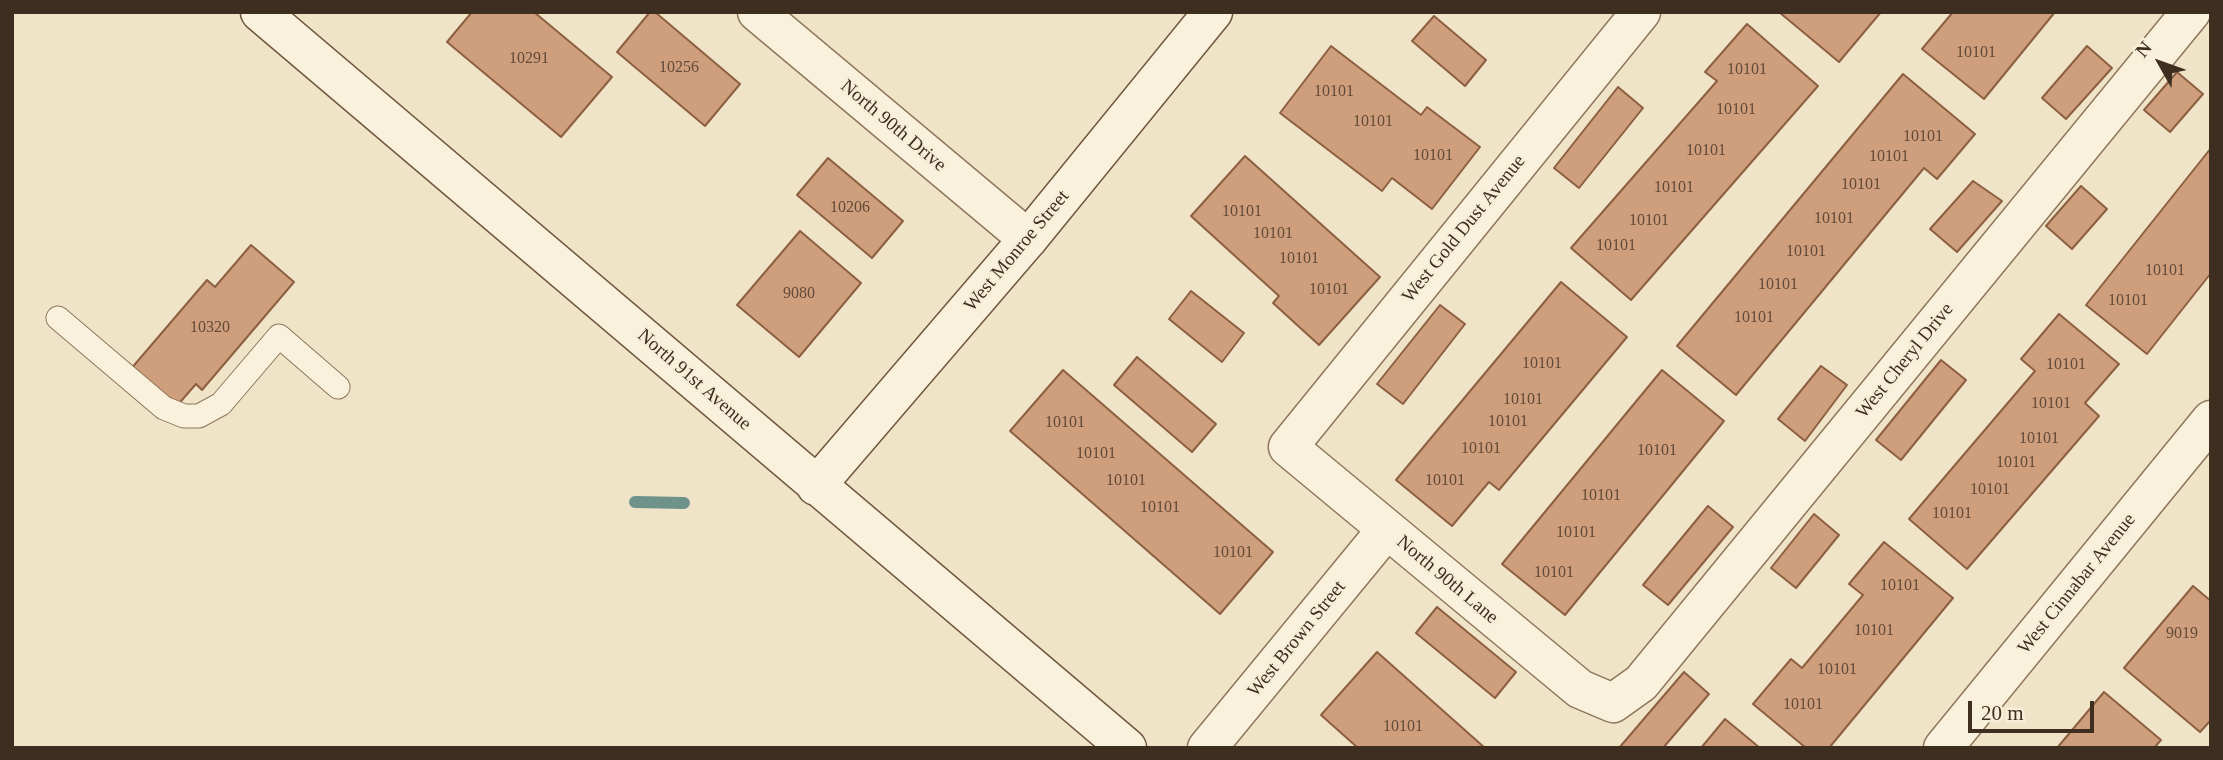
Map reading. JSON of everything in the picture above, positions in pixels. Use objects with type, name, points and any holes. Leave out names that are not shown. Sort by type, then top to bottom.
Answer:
[{"type":"street","name":"North 91st Avenue","points":[[260,12],[1127,748]]},
{"type":"street","name":"North 90th Drive","points":[[757,12],[1028,239]]},
{"type":"street","name":"West Monroe Street","points":[[816,485],[1028,239],[1213,12]]},
{"type":"street","name":"West Gold Dust Avenue","points":[[1288,447],[1641,12]]},
{"type":"street","name":"West Cheryl Drive","points":[[1613,703],[1641,683],[2191,12]]},
{"type":"street","name":"West Cinnabar Avenue","points":[[1943,748],[2211,420]]},
{"type":"street","name":"North 90th Lane","points":[[1288,447],[1580,690],[1613,703]]},
{"type":"street","name":"West Brown Street","points":[[1207,748],[1387,530]]},
{"type":"lane","points":[[58,318],[164,408],[184,416],[198,416],[221,404],[279,336],[338,387]]},
{"type":"building","points":[[472,12],[534,12],[612,77],[561,137],[447,42]]},
{"type":"building","points":[[650,12],[655,12],[740,84],[705,126],[617,52]]},
{"type":"building","points":[[1779,12],[1881,12],[1839,62]]},
{"type":"building","points":[[1953,12],[2055,12],[1984,99],[1922,49]]},
{"type":"building","points":[[1434,16],[1486,60],[1465,86],[1412,41]]},
{"type":"building","points":[[1747,24],[1818,86],[1631,300],[1571,248],[1717,81],[1705,72]]},
{"type":"building","points":[[1331,46],[1421,115],[1427,107],[1480,147],[1432,209],[1392,178],[1382,191],[1280,113]]},
{"type":"building","points":[[2087,46],[2112,68],[2066,119],[2042,98]]},
{"type":"building","points":[[2177,72],[2203,94],[2170,132],[2144,110]]},
{"type":"building","points":[[1903,74],[1975,134],[1937,179],[1924,168],[1736,395],[1677,346]]},
{"type":"building","points":[[1618,87],[1643,108],[1579,188],[1554,168]]},
{"type":"building","points":[[2211,148],[2211,273],[2147,354],[2086,305]]},
{"type":"building","points":[[1245,156],[1380,277],[1319,345],[1273,303],[1279,296],[1191,216]]},
{"type":"building","points":[[828,158],[903,221],[872,258],[797,195]]},
{"type":"building","points":[[1973,181],[2002,201],[1957,252],[1930,229]]},
{"type":"building","points":[[2081,186],[2107,209],[2072,249],[2046,226]]},
{"type":"building","points":[[800,231],[861,283],[799,357],[737,305]]},
{"type":"building","points":[[251,245],[294,282],[202,390],[196,384],[175,408],[130,370],[207,280],[215,287]]},
{"type":"building","points":[[1561,282],[1627,337],[1499,490],[1489,482],[1452,526],[1396,480]]},
{"type":"building","points":[[1191,291],[1244,333],[1222,362],[1169,319]]},
{"type":"building","points":[[1440,305],[1465,324],[1403,404],[1377,384]]},
{"type":"building","points":[[2059,314],[2119,364],[2085,403],[2099,416],[1967,569],[1909,519],[2035,371],[2021,359]]},
{"type":"building","points":[[1137,357],[1216,424],[1192,452],[1114,385]]},
{"type":"building","points":[[1941,360],[1966,380],[1901,460],[1876,440]]},
{"type":"building","points":[[1821,366],[1847,385],[1805,441],[1778,419]]},
{"type":"building","points":[[1063,370],[1273,552],[1220,614],[1010,431]]},
{"type":"building","points":[[1662,370],[1724,421],[1565,615],[1502,564]]},
{"type":"building","points":[[1708,506],[1733,527],[1668,605],[1643,585]]},
{"type":"building","points":[[1814,514],[1839,535],[1796,588],[1771,568]]},
{"type":"building","points":[[1884,542],[1953,598],[1829,748],[1806,748],[1753,704],[1791,659],[1802,668],[1863,595],[1849,584]]},
{"type":"building","points":[[2193,586],[2211,601],[2211,720],[2200,732],[2124,668]]},
{"type":"building","points":[[1437,607],[1516,672],[1495,698],[1416,633]]},
{"type":"building","points":[[1377,652],[1485,748],[1358,748],[1321,715]]},
{"type":"building","points":[[1684,672],[1709,694],[1663,748],[1619,748]]},
{"type":"building","points":[[2104,692],[2161,740],[2154,748],[2057,748]]},
{"type":"building","points":[[1725,719],[1760,748],[1701,748]]},
{"type":"waterway","points":[[635,502],[684,503]]}]
